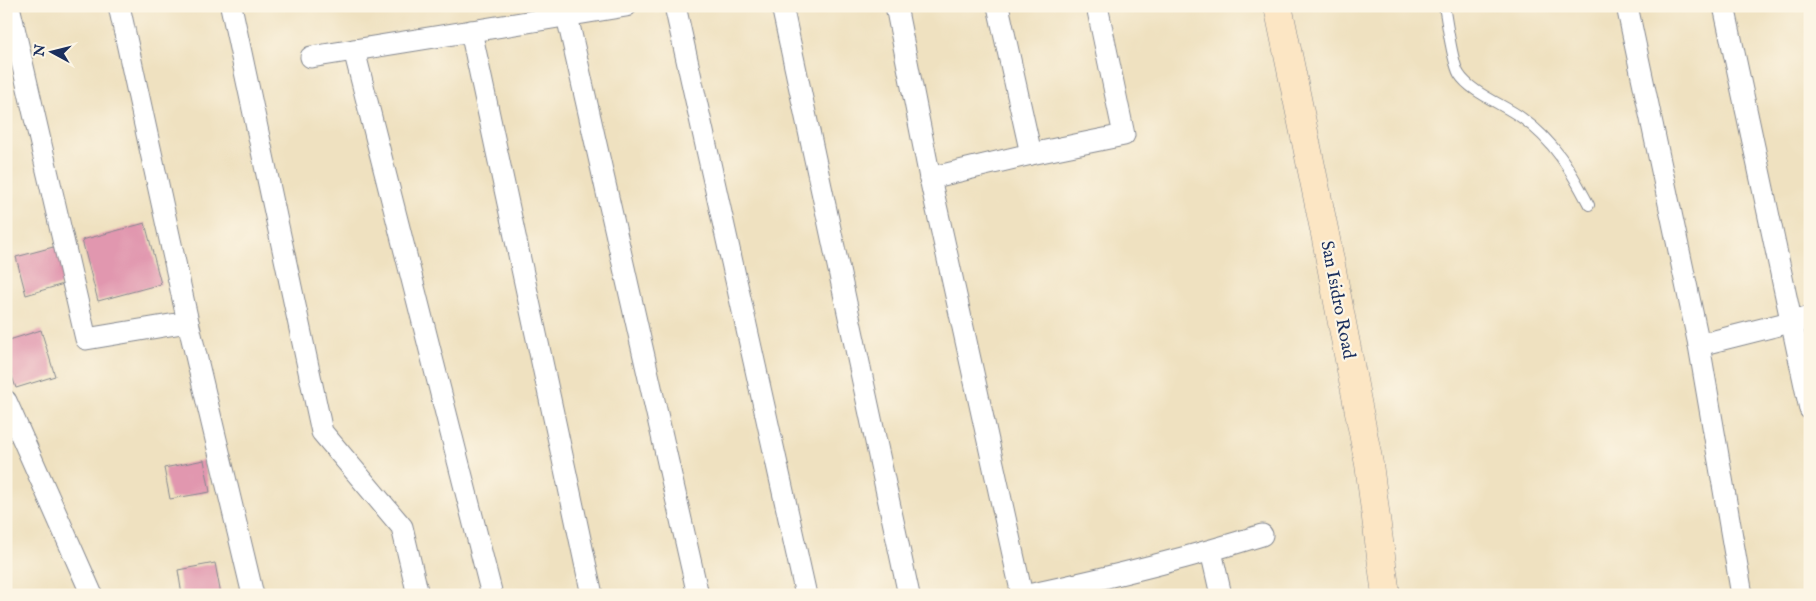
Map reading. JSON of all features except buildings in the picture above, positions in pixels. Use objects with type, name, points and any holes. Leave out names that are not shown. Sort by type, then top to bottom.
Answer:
[{"type":"street","points":[[9,6],[86,339],[188,322]]},
{"type":"street","points":[[119,6],[188,322],[253,595]]},
{"type":"street","points":[[231,6],[322,432],[402,527],[418,595]]},
{"type":"street","points":[[311,57],[626,6]]},
{"type":"street","points":[[675,6],[806,595]]},
{"type":"street","points":[[782,6],[909,595]]},
{"type":"street","points":[[896,6],[930,178],[1022,595]]},
{"type":"street","points":[[998,6],[1031,154]]},
{"type":"street","points":[[930,178],[1031,154],[1124,135],[1097,6]]},
{"type":"street","name":"San Isidro Road","points":[[1278,6],[1325,234],[1369,464],[1386,595]]},
{"type":"street","points":[[1627,6],[1699,345],[1742,595]]},
{"type":"street","points":[[1724,6],[1800,320],[1810,409]]},
{"type":"street","points":[[567,16],[698,595]]},
{"type":"street","points":[[471,31],[592,595]]},
{"type":"street","points":[[354,50],[492,595]]},
{"type":"street","points":[[1699,345],[1800,320]]},
{"type":"street","points":[[6,401],[92,595]]},
{"type":"street","points":[[1028,595],[1120,585],[1211,551],[1262,535]]},
{"type":"street","points":[[1211,551],[1221,595]]},
{"type":"lane","points":[[1444,6],[1458,73],[1472,88],[1521,117],[1548,140],[1571,172],[1590,205]]}]
